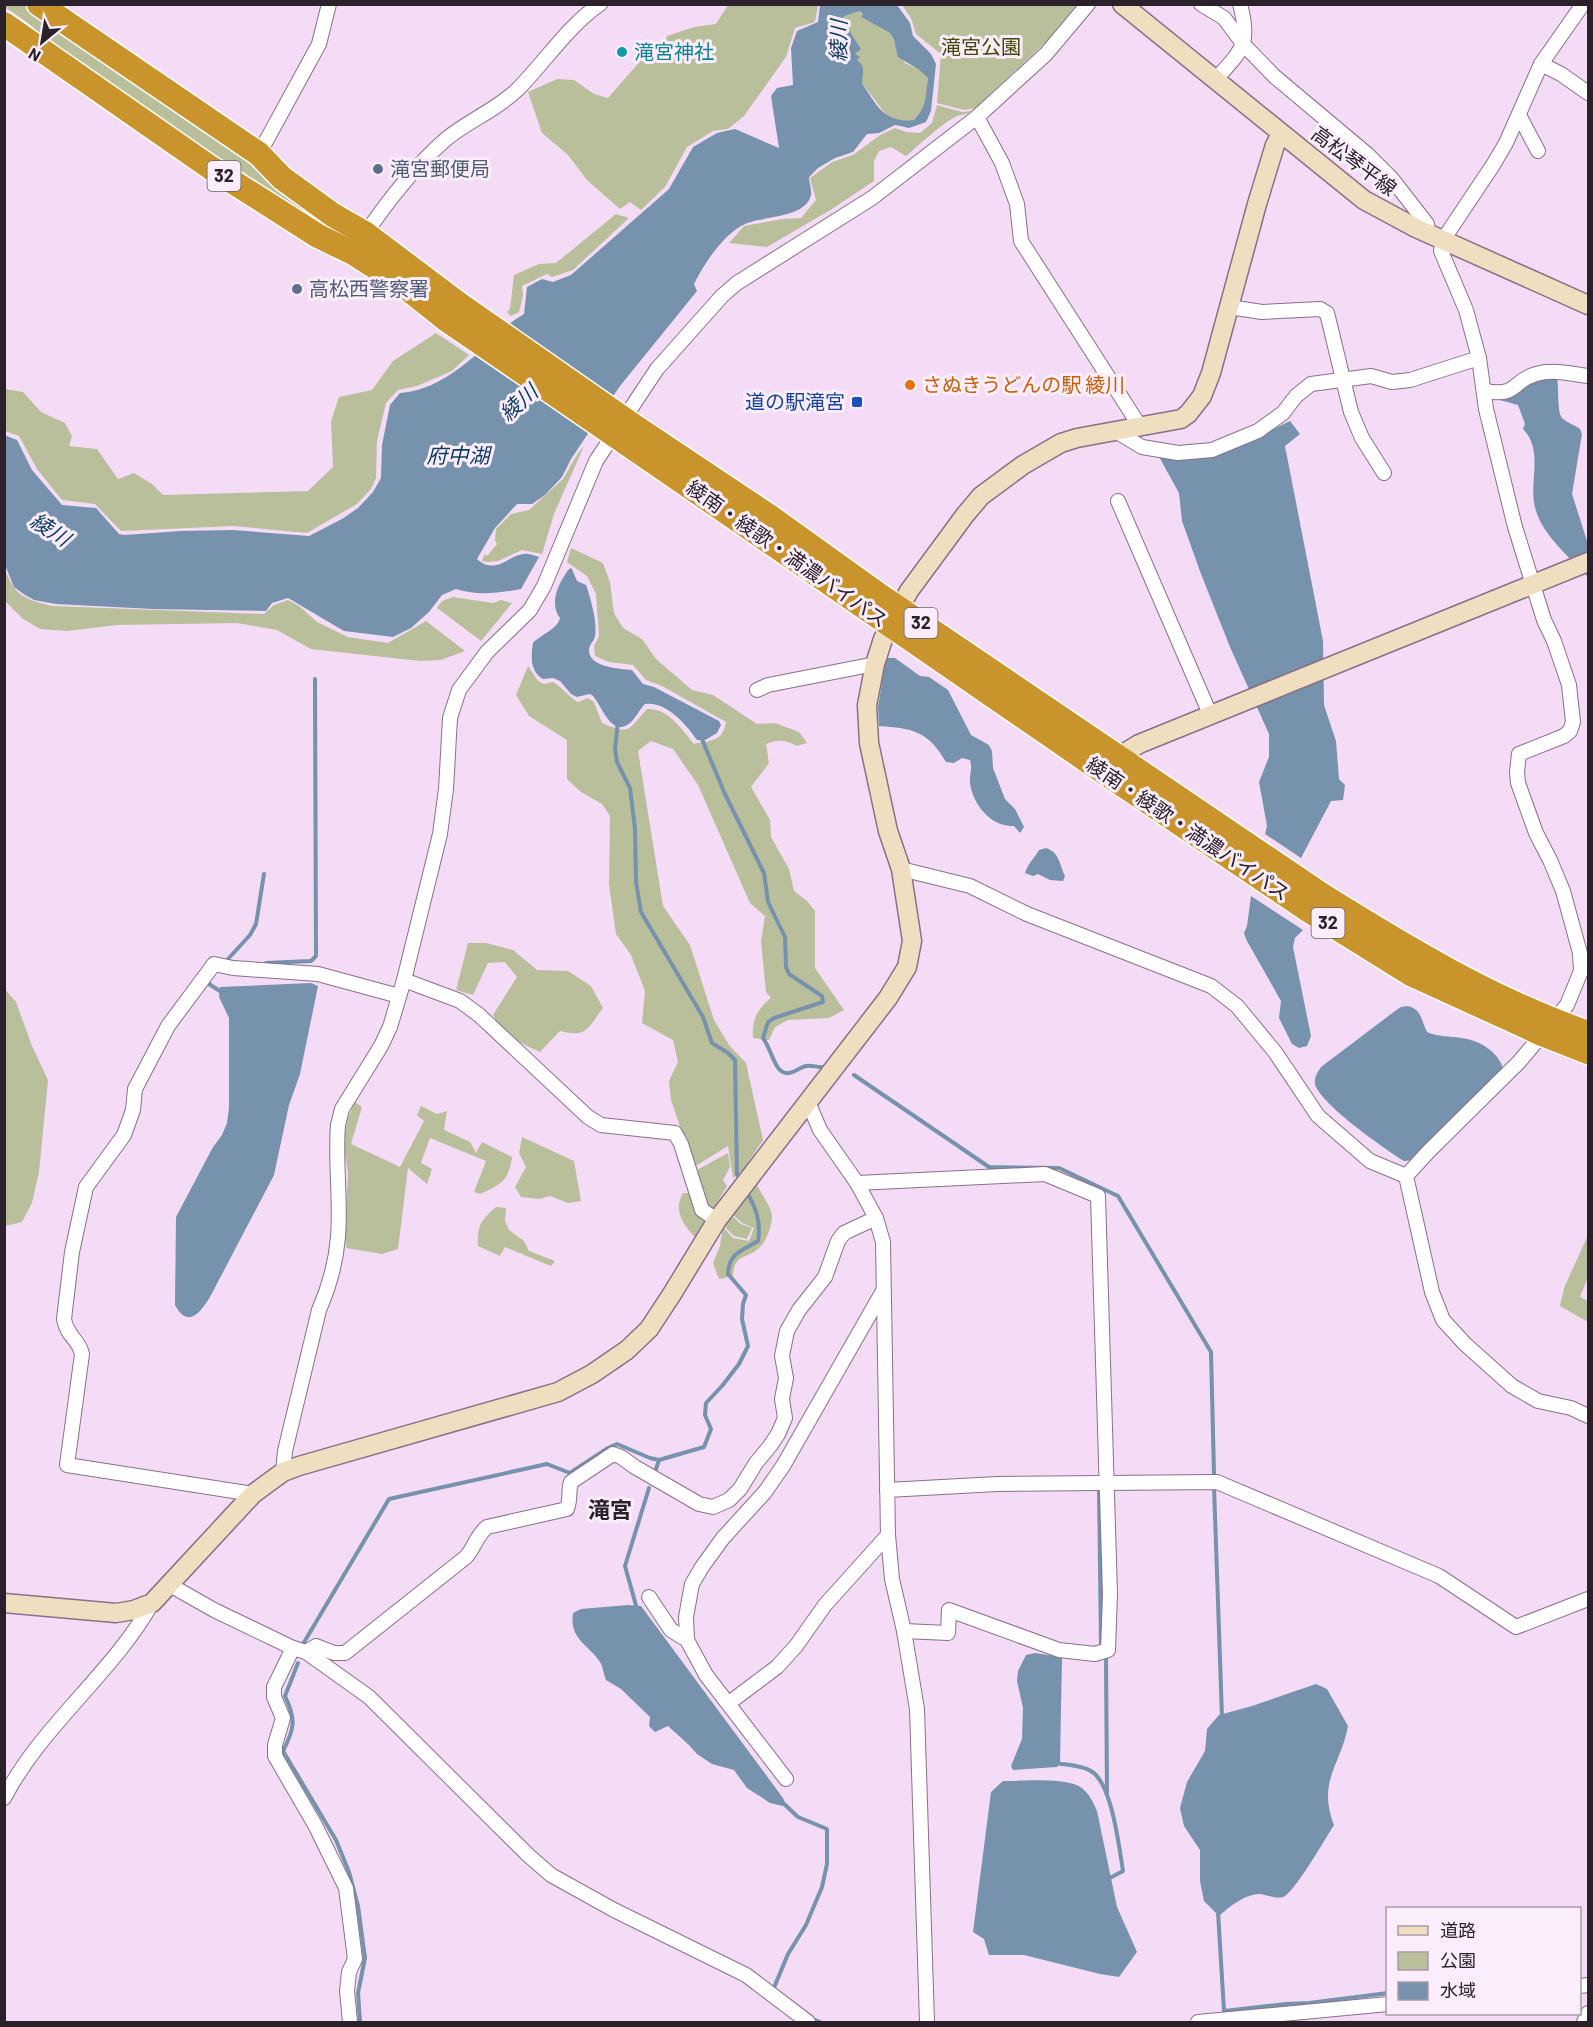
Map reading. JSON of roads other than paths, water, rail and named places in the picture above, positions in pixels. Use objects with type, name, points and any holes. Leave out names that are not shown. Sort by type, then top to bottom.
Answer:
[{"type":"highway","name":"綾南・綾歌・満濃バイパス","points":[[39,4],[259,154],[282,178],[333,215],[403,285],[453,312],[1112,765],[1308,910],[1411,974],[1548,1027],[1588,1052]]},
{"type":"highway","name":"綾南・綾歌・満濃バイパス","points":[[4,24],[211,168],[318,236],[359,243]]},
{"type":"highway","name":"綾南・綾歌・満濃バイパス","points":[[1548,1027],[1588,1033]]},
{"type":"street","points":[[259,154],[319,44],[329,4]]},
{"type":"street","points":[[359,243],[397,189],[446,139],[496,108],[517,90],[556,45],[600,4]]},
{"type":"street","points":[[284,1472],[285,1451],[319,1310],[328,1290],[337,1246],[338,1125],[342,1109],[381,1046],[390,1027],[404,980],[440,834],[446,789],[450,718],[459,690],[487,652],[530,610],[544,586],[596,461],[657,369],[722,296],[764,264],[828,227],[872,198],[977,117],[1046,54],[1088,4]]},
{"type":"street","name":"高松琴平線","points":[[1122,4],[1364,201],[1435,237],[1588,305]]},
{"type":"street","points":[[1201,4],[1224,18],[1244,45],[1274,76],[1343,133],[1392,179],[1435,237],[1467,310],[1479,358],[1486,409],[1515,527],[1532,583],[1569,685],[1573,722],[1570,731],[1564,736],[1519,754],[1517,772],[1536,834],[1563,891],[1580,953],[1581,971],[1567,1005],[1519,1062],[1406,1176]]},
{"type":"street","points":[[1215,80],[1244,45],[1246,26],[1240,4]]},
{"type":"street","points":[[1435,237],[1493,165],[1506,143],[1541,64],[1583,4]]},
{"type":"street","points":[[1541,64],[1561,74],[1588,93]]},
{"type":"street","points":[[1519,115],[1538,151]]},
{"type":"street","points":[[977,117],[1006,174],[1017,204],[1022,241],[1141,428]]},
{"type":"street","points":[[4,1798],[24,1766],[64,1713],[123,1646],[152,1603],[253,1494],[284,1472],[310,1463],[558,1392],[592,1374],[627,1350],[649,1329],[717,1220],[888,998],[907,967],[912,941],[901,869],[888,831],[869,743],[867,705],[874,664],[894,617],[909,591],[981,496],[1023,465],[1061,443],[1181,419],[1195,406],[1202,396],[1211,373],[1257,204],[1275,145],[1281,134]]},
{"type":"street","points":[[1229,307],[1262,312],[1320,309],[1327,313],[1355,421],[1362,438],[1384,473]]},
{"type":"street","points":[[1117,432],[1142,447],[1178,453],[1212,450],[1258,431],[1283,413],[1296,396],[1311,384],[1371,376],[1392,382],[1410,380],[1479,358]]},
{"type":"street","points":[[1485,391],[1500,394],[1511,390],[1525,378],[1538,373],[1557,372],[1588,376]]},
{"type":"street","points":[[1118,501],[1210,714]]},
{"type":"street","points":[[1112,765],[1139,744],[1588,562]]},
{"type":"street","points":[[757,690],[768,685],[874,664]]},
{"type":"street","points":[[901,869],[970,886],[1027,914],[1211,986],[1245,1015],[1275,1052],[1318,1116],[1370,1161],[1406,1176]]},
{"type":"street","points":[[253,1494],[67,1465],[82,1354],[81,1348],[66,1330],[64,1320],[72,1252],[86,1187],[124,1135],[133,1110],[135,1089],[168,1026],[214,964],[232,968],[318,974],[399,996]]},
{"type":"street","points":[[404,980],[460,1001],[479,1015],[588,1117],[601,1125],[675,1133],[681,1144],[702,1210],[717,1220]]},
{"type":"street","points":[[807,1102],[820,1130],[857,1183],[876,1218],[884,1242],[888,1535],[892,1579],[917,1709],[927,2022]]},
{"type":"street","points":[[857,1183],[1045,1174],[1098,1196],[1110,1594],[1108,1650],[1095,1654],[1059,1650],[949,1610],[948,1633],[903,1631]]},
{"type":"street","points":[[1406,1176],[1432,1292],[1443,1320],[1465,1344],[1512,1386],[1538,1401],[1571,1407],[1588,1416]]},
{"type":"street","points":[[350,2022],[347,1991],[349,1972],[355,1959],[346,1888],[315,1825],[275,1756],[275,1745],[283,1718],[274,1697],[274,1687],[299,1650],[316,1646],[334,1653],[345,1653],[466,1557],[473,1549],[480,1533],[487,1527],[567,1509],[572,1482],[613,1454],[699,1504],[712,1507],[729,1500],[740,1490],[756,1462],[774,1440],[785,1418],[782,1399],[786,1378],[782,1356],[787,1331],[799,1310],[825,1277],[838,1241],[844,1233],[876,1218]]},
{"type":"street","points":[[786,1779],[706,1676],[687,1640],[686,1617],[692,1584],[723,1538],[765,1492],[783,1466],[884,1289]]},
{"type":"street","points":[[887,1490],[997,1484],[1211,1481],[1223,1484],[1438,1576],[1516,1627],[1588,1599]]},
{"type":"street","points":[[729,1703],[777,1667],[796,1646],[825,1605],[888,1535]]},
{"type":"street","points":[[170,1585],[214,1610],[299,1650],[369,1697],[551,1875],[614,1910],[746,1975],[808,2022]]},
{"type":"street","points":[[649,1597],[671,1630],[687,1640]]},
{"type":"street","points":[[4,1603],[116,1613],[134,1610],[152,1603]]},
{"type":"street","points":[[1198,2022],[1386,2004]]},
{"type":"street","points":[[1584,2022],[1588,2013]]},
{"type":"water","name":"府中湖","points":[[820,5],[897,5],[910,23],[913,36],[931,54],[936,64],[931,111],[926,122],[909,128],[895,125],[879,133],[867,134],[853,152],[835,158],[818,168],[809,177],[811,195],[800,209],[741,226],[720,244],[694,284],[697,291],[620,386],[571,459],[562,477],[545,495],[532,504],[517,504],[495,528],[477,559],[490,566],[518,555],[529,554],[539,557],[521,589],[481,593],[456,589],[442,595],[429,612],[411,628],[393,637],[344,631],[288,598],[272,603],[266,611],[153,609],[56,604],[34,600],[14,587],[5,565],[4,435],[17,440],[32,470],[62,505],[96,508],[119,534],[233,530],[309,536],[358,508],[373,492],[381,478],[382,445],[390,405],[400,393],[433,384],[462,366],[524,314],[527,287],[542,279],[553,282],[571,275],[669,189],[693,147],[717,133],[735,129],[779,148],[771,96],[777,88],[793,85],[791,48],[797,31],[818,22]],"holes":[[[860,11],[863,14],[861,17],[890,33],[898,57],[928,78],[924,105],[914,120],[895,119],[888,116],[877,106],[862,83],[863,68],[857,60],[860,57],[855,54],[861,49],[842,19]]]},
{"type":"water","points":[[1541,377],[1557,378],[1560,415],[1564,420],[1580,429],[1582,434],[1572,494],[1588,544],[1588,577],[1558,546],[1545,529],[1536,511],[1533,490],[1533,448],[1530,438],[1523,429],[1525,424],[1518,405],[1496,399],[1509,397]]},
{"type":"water","points":[[1290,421],[1300,434],[1285,446],[1323,641],[1324,705],[1336,741],[1339,779],[1345,785],[1343,800],[1331,801],[1301,858],[1265,834],[1267,826],[1259,782],[1269,757],[1269,734],[1230,647],[1201,574],[1182,521],[1179,493],[1157,453],[1192,459],[1227,452]]},
{"type":"water","points":[[570,568],[577,581],[586,585],[595,617],[596,631],[589,649],[593,660],[605,666],[632,670],[643,684],[654,687],[719,721],[721,725],[717,733],[705,740],[697,740],[675,715],[653,704],[645,704],[630,723],[623,727],[617,726],[607,718],[592,695],[577,697],[571,694],[560,681],[553,678],[543,679],[539,676],[532,663],[533,643],[552,629],[560,618],[555,606],[556,593]]},
{"type":"water","points":[[886,658],[895,658],[920,676],[929,677],[948,690],[971,735],[989,745],[992,751],[993,768],[1005,799],[1015,809],[1024,827],[1020,833],[1014,826],[991,819],[979,807],[970,783],[970,760],[962,758],[954,763],[946,762],[933,744],[919,734],[901,728],[879,726],[878,707]]},
{"type":"water","points":[[1046,848],[1051,850],[1058,859],[1065,876],[1063,881],[1025,873],[1039,850]]},
{"type":"water","points":[[1251,896],[1303,930],[1295,938],[1293,947],[1311,1036],[1307,1046],[1299,1048],[1292,1044],[1279,1018],[1281,1001],[1244,933]]},
{"type":"water","points":[[311,983],[318,986],[300,1074],[289,1105],[274,1175],[210,1297],[198,1313],[194,1316],[185,1316],[175,1305],[176,1217],[213,1147],[222,1135],[227,1123],[229,1108],[229,1018],[219,997],[220,987]]},
{"type":"water","points":[[1407,1006],[1418,1012],[1427,1032],[1439,1036],[1468,1039],[1482,1044],[1498,1058],[1504,1071],[1414,1160],[1404,1161],[1340,1114],[1319,1093],[1315,1081],[1321,1067],[1395,1011]]},
{"type":"water","points":[[641,1606],[783,1798],[785,1803],[783,1806],[770,1803],[747,1788],[734,1770],[712,1764],[697,1754],[668,1726],[655,1732],[649,1726],[650,1717],[621,1689],[606,1680],[600,1662],[580,1640],[574,1629],[573,1613],[581,1609]]},
{"type":"water","points":[[1035,1653],[1062,1657],[1060,1763],[1057,1767],[1013,1770],[1011,1766],[1022,1739],[1023,1708],[1017,1681],[1018,1671],[1026,1655]]},
{"type":"water","points":[[1316,1684],[1327,1689],[1348,1726],[1329,1785],[1329,1810],[1334,1825],[1288,1894],[1283,1897],[1260,1894],[1249,1896],[1232,1905],[1219,1916],[1204,1901],[1200,1881],[1200,1850],[1184,1826],[1180,1808],[1187,1782],[1205,1751],[1207,1729],[1219,1715]]},
{"type":"water","points":[[1003,1781],[1066,1782],[1082,1788],[1091,1799],[1097,1811],[1117,1907],[1137,1952],[1119,1977],[1024,1955],[989,1955],[984,1939],[973,1932],[991,1792]]},
{"type":"waterway","points":[[266,963],[311,961],[316,956],[315,679]]},
{"type":"waterway","points":[[618,721],[615,749],[617,762],[630,788],[635,829],[636,882],[641,912],[703,1017],[712,1043],[735,1060],[737,1175]]},
{"type":"waterway","points":[[701,737],[725,794],[764,873],[768,902],[785,937],[786,967],[789,974],[822,996],[823,1002],[768,1022],[763,1038],[782,1072],[789,1073],[808,1066],[821,1067]]},
{"type":"waterway","points":[[228,959],[250,935],[256,924],[264,874]]},
{"type":"waterway","points":[[209,979],[209,984],[223,993]]},
{"type":"waterway","points":[[854,1075],[989,1167],[1059,1168],[1118,1196],[1211,1352],[1214,1474]]},
{"type":"waterway","points":[[656,1469],[659,1460],[704,1447],[711,1429],[705,1415],[706,1403],[739,1364],[748,1346],[742,1319],[746,1295],[728,1274],[733,1257],[758,1241],[758,1218],[749,1196]]},
{"type":"waterway","points":[[303,1644],[389,1499],[547,1464],[570,1473],[617,1444],[659,1460]]},
{"type":"waterway","points":[[1214,1487],[1222,1717]]},
{"type":"waterway","points":[[637,1609],[625,1566],[649,1488]]},
{"type":"waterway","points":[[1099,1489],[1101,1645]]},
{"type":"waterway","points":[[1106,1658],[1107,1794]]},
{"type":"waterway","points":[[298,1663],[285,1696],[293,1724],[283,1751],[336,1840],[349,1872],[358,1906],[365,1958],[358,1993],[360,2022]]},
{"type":"waterway","points":[[1055,1763],[1078,1766],[1091,1771],[1104,1788],[1117,1832],[1123,1871],[1108,1879]]},
{"type":"waterway","points":[[773,1990],[788,1954],[806,1925],[822,1887],[827,1864],[827,1829],[798,1817],[782,1802]]},
{"type":"waterway","points":[[1218,1912],[1224,2011],[1386,1993]]},
{"type":"waterway","points":[[810,2018],[820,2022]]},
{"type":"place","name":"滝宮神社","points":[[622,52]]},
{"type":"place","name":"滝宮郵便局","points":[[378,169]]},
{"type":"place","name":"高松西警察署","points":[[297,289]]},
{"type":"place","name":"さぬきうどんの駅 綾川","points":[[910,385]]},
{"type":"place","name":"道の駅滝宮","points":[[857,402]]},
{"type":"district","name":"滝宮","points":[[610,1510]]},
{"type":"water label","name":"綾川","points":[[839,41]]},
{"type":"water label","name":"綾川","points":[[519,403]]},
{"type":"water label","name":"綾川","points":[[50,530]]},
{"type":"park label","name":"滝宮公園","points":[[981,47]]}]
